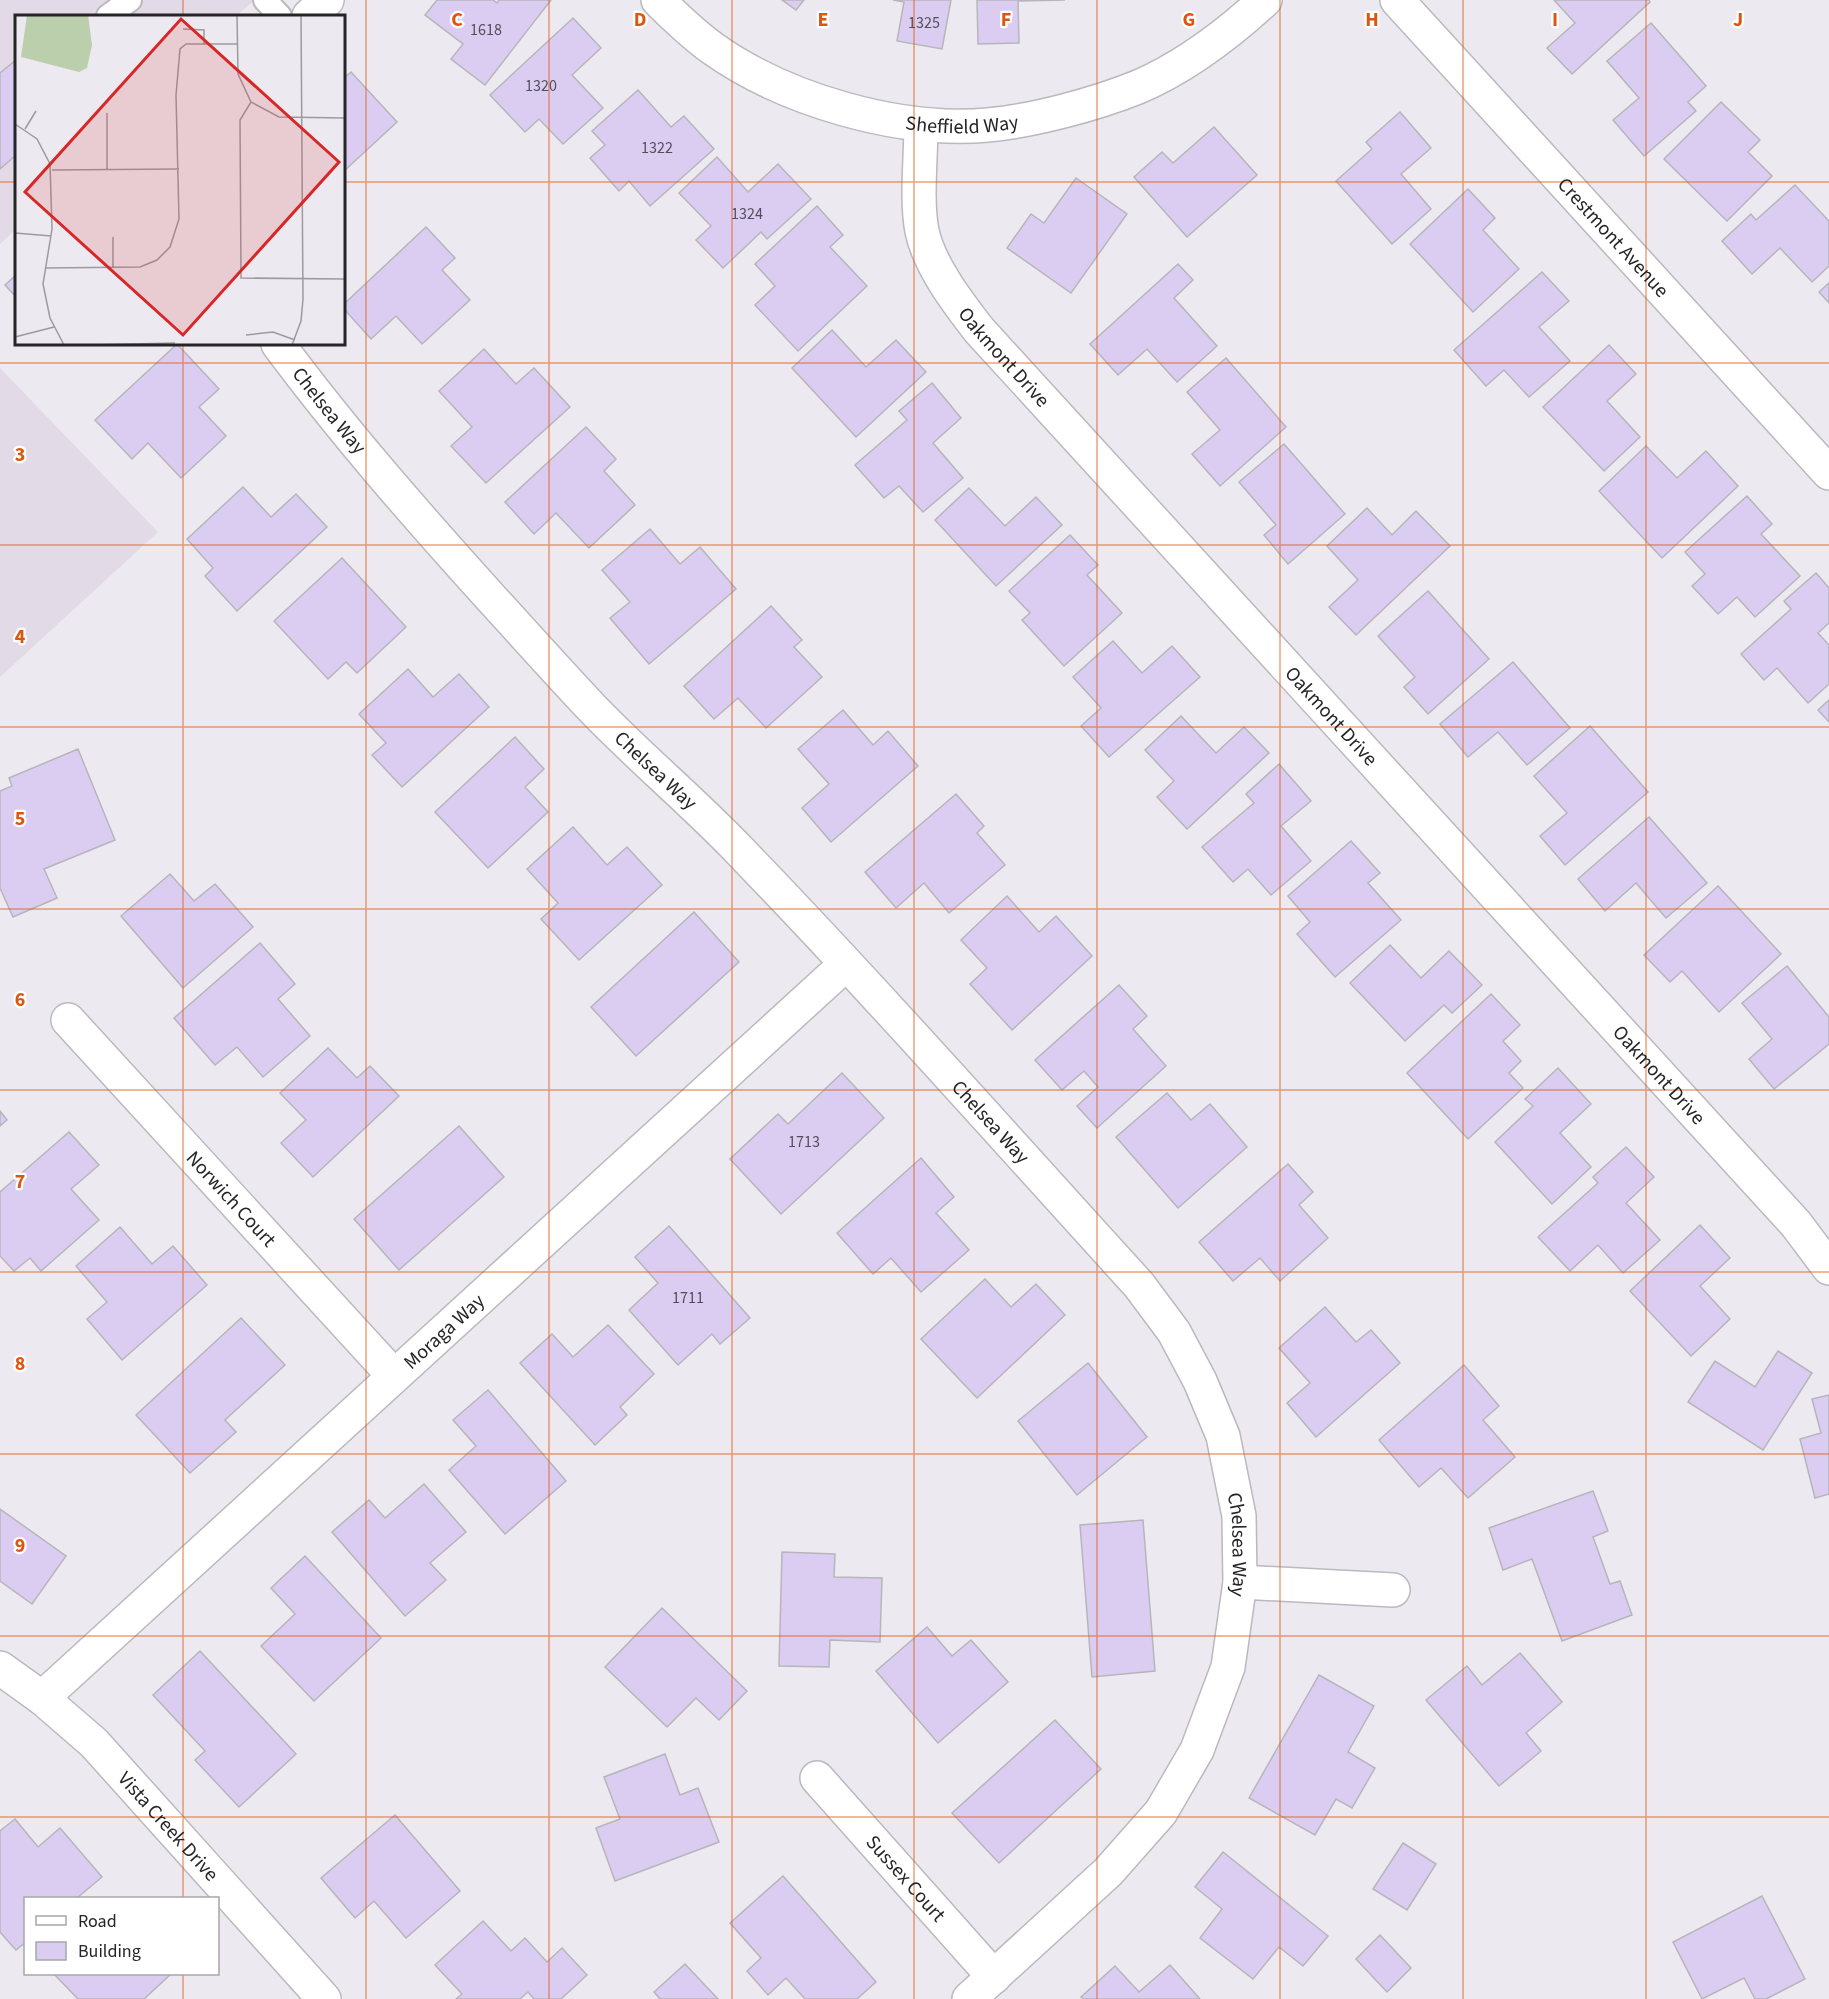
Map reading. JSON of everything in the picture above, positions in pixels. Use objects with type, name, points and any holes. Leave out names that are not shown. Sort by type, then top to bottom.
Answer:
[{"type":"street","points":[[310,15],[327,0]]},
{"type":"street","name":"Sheffield Way","points":[[658,0],[680,22],[714,49],[754,72],[801,94],[880,118],[921,125],[988,125],[1061,112],[1138,87],[1189,60],[1239,24],[1265,0]]},
{"type":"street","name":"Crestmont Avenue","points":[[1398,0],[1829,473]]},
{"type":"street","name":"Oakmont Drive","points":[[921,125],[922,231],[936,267],[956,301],[979,330],[1796,1224],[1829,1268]]},
{"type":"street","name":"Chelsea Way","points":[[279,345],[321,402],[388,483],[532,643],[649,765],[720,830],[846,964],[1139,1285],[1174,1332],[1200,1381],[1223,1436],[1239,1516],[1240,1582],[1228,1667],[1197,1750],[1161,1812],[1108,1872],[969,1999]]},
{"type":"street","name":"Moraga Way","points":[[42,1698],[846,964]]},
{"type":"street","name":"Norwich Court","points":[[68,1020],[394,1376]]},
{"type":"street","points":[[1240,1582],[1393,1590]]},
{"type":"street","name":"Vista Creek Drive","points":[[0,1668],[42,1698],[94,1743],[324,1999]]},
{"type":"street","name":"Sussex Court","points":[[817,1778],[994,1977]]},
{"type":"lane","points":[[109,15],[130,0]]},
{"type":"lane","points":[[265,0],[279,15]]},
{"type":"shaded area","points":[[0,0],[255,0],[237,15],[15,15],[15,230],[0,244]]},
{"type":"shaded area","points":[[0,368],[158,532],[0,677]]},
{"type":"building","points":[[437,0],[493,0],[497,3],[499,0],[551,0],[485,85],[451,59],[463,44],[425,15]]},
{"type":"building","points":[[782,0],[804,0],[796,10]]},
{"type":"building","points":[[893,0],[951,0],[942,49],[897,41],[904,2]]},
{"type":"building","points":[[977,0],[1065,0],[1018,1],[1019,43],[978,44]]},
{"type":"building","points":[[1554,0],[1649,0],[1650,2],[1572,74],[1547,48],[1575,23]]},
{"type":"building","points":[[573,18],[601,48],[572,75],[603,108],[563,144],[539,119],[525,132],[490,95]]},
{"type":"building","points":[[1651,23],[1706,86],[1688,102],[1696,111],[1644,156],[1613,120],[1639,98],[1607,61]]},
{"type":"building","points":[[15,61],[15,156],[0,169],[0,73]]},
{"type":"building","points":[[351,72],[397,122],[345,170],[345,77]]},
{"type":"building","points":[[638,90],[671,127],[684,116],[714,149],[650,206],[629,181],[619,191],[590,158],[605,145],[592,131]]},
{"type":"building","points":[[1721,102],[1760,140],[1748,152],[1772,176],[1727,221],[1664,159]]},
{"type":"building","points":[[1400,112],[1431,148],[1401,174],[1431,209],[1392,244],[1336,181],[1372,149],[1366,142]]},
{"type":"building","points":[[1214,127],[1257,175],[1187,237],[1134,177],[1162,152],[1173,163]]},
{"type":"building","points":[[717,157],[748,192],[778,164],[811,199],[767,239],[761,232],[723,268],[696,240],[711,226],[679,193]]},
{"type":"building","points":[[1076,178],[1127,214],[1071,293],[1007,248],[1031,214],[1044,223]]},
{"type":"building","points":[[1795,185],[1829,221],[1829,266],[1812,282],[1780,248],[1752,274],[1722,241],[1751,214],[1756,220]]},
{"type":"building","points":[[1468,189],[1495,218],[1483,230],[1519,269],[1473,312],[1410,244]]},
{"type":"building","points":[[817,206],[843,235],[830,247],[867,286],[798,351],[755,305],[775,286],[755,264]]},
{"type":"building","points":[[426,227],[455,258],[442,270],[470,300],[422,344],[396,316],[371,339],[345,310],[345,303]]},
{"type":"building","points":[[1178,264],[1193,280],[1174,298],[1217,346],[1177,382],[1147,349],[1118,375],[1090,344]]},
{"type":"building","points":[[1542,272],[1569,301],[1539,327],[1570,361],[1529,397],[1504,370],[1486,386],[1454,350]]},
{"type":"building","points":[[15,276],[15,296],[5,285]]},
{"type":"building","points":[[1829,283],[1829,303],[1819,292]]},
{"type":"building","points":[[832,330],[866,367],[896,340],[926,372],[856,437],[792,368]]},
{"type":"building","points":[[178,345],[219,389],[199,407],[226,436],[181,478],[148,443],[132,459],[95,420]]},
{"type":"building","points":[[1609,345],[1636,374],[1607,401],[1640,437],[1604,471],[1543,407]]},
{"type":"building","points":[[484,349],[516,384],[534,368],[570,407],[486,483],[451,446],[472,427],[439,391]]},
{"type":"building","points":[[1226,358],[1286,427],[1220,486],[1192,454],[1220,430],[1187,392]]},
{"type":"building","points":[[932,383],[961,418],[933,443],[963,478],[923,512],[899,486],[884,498],[855,465],[907,420],[899,411]]},
{"type":"building","points":[[586,427],[616,459],[604,471],[635,505],[589,548],[556,513],[534,534],[505,502]]},
{"type":"building","points":[[1284,444],[1345,514],[1288,564],[1264,535],[1276,525],[1239,482]]},
{"type":"building","points":[[1646,446],[1677,478],[1706,451],[1738,486],[1662,558],[1599,491]]},
{"type":"building","points":[[243,487],[271,517],[296,494],[327,527],[237,611],[205,576],[213,568],[187,539]]},
{"type":"building","points":[[969,488],[1005,526],[1036,497],[1062,525],[996,586],[935,520]]},
{"type":"building","points":[[1747,496],[1772,524],[1761,534],[1800,576],[1755,617],[1737,597],[1718,614],[1692,586],[1705,574],[1685,552]]},
{"type":"building","points":[[1367,508],[1392,535],[1416,511],[1450,546],[1356,635],[1329,607],[1358,580],[1327,546]]},
{"type":"building","points":[[650,529],[680,564],[700,547],[736,589],[649,664],[610,618],[630,602],[602,570]]},
{"type":"building","points":[[1070,535],[1098,565],[1087,575],[1122,613],[1064,666],[1022,620],[1030,613],[1009,591]]},
{"type":"building","points":[[342,558],[406,627],[357,673],[346,662],[328,679],[274,621]]},
{"type":"building","points":[[1816,573],[1829,588],[1829,623],[1818,633],[1829,645],[1829,684],[1808,703],[1777,668],[1764,680],[1741,654],[1791,609],[1784,601]]},
{"type":"building","points":[[1428,591],[1489,659],[1428,714],[1404,687],[1415,677],[1378,636]]},
{"type":"building","points":[[771,606],[802,640],[794,647],[822,677],[766,728],[738,698],[714,719],[684,686]]},
{"type":"building","points":[[1113,641],[1142,673],[1172,646],[1200,677],[1109,757],[1081,726],[1101,708],[1073,677]]},
{"type":"building","points":[[1513,662],[1570,728],[1527,765],[1498,732],[1468,757],[1440,724]]},
{"type":"building","points":[[408,669],[433,697],[459,674],[489,707],[402,787],[372,755],[386,743],[359,714]]},
{"type":"building","points":[[1829,700],[1829,722],[1818,710]]},
{"type":"building","points":[[843,710],[873,745],[888,731],[918,766],[831,842],[802,808],[829,784],[798,749]]},
{"type":"building","points":[[1181,716],[1216,753],[1244,727],[1269,753],[1187,829],[1157,797],[1174,781],[1145,750]]},
{"type":"building","points":[[1590,726],[1648,792],[1565,865],[1540,836],[1567,813],[1534,776]]},
{"type":"building","points":[[515,737],[544,769],[525,787],[548,812],[488,868],[435,812]]},
{"type":"building","points":[[78,749],[115,840],[44,869],[57,898],[13,917],[0,888],[0,791],[12,786],[9,778]]},
{"type":"building","points":[[1279,764],[1311,801],[1281,826],[1311,861],[1271,895],[1248,869],[1233,882],[1202,847],[1254,803],[1246,794]]},
{"type":"building","points":[[956,794],[984,826],[977,833],[1005,865],[949,913],[924,883],[896,908],[865,872]]},
{"type":"building","points":[[1649,817],[1707,883],[1666,918],[1636,883],[1605,911],[1578,879]]},
{"type":"building","points":[[573,827],[607,865],[627,847],[662,885],[579,960],[541,919],[558,903],[527,869]]},
{"type":"building","points":[[1351,841],[1380,873],[1368,883],[1401,920],[1335,977],[1297,934],[1310,922],[1288,896]]},
{"type":"building","points":[[170,874],[194,901],[215,884],[253,927],[183,988],[121,916]]},
{"type":"building","points":[[1718,886],[1781,954],[1719,1012],[1682,971],[1670,982],[1644,955]]},
{"type":"building","points":[[1007,896],[1039,932],[1056,916],[1092,956],[1012,1030],[970,984],[987,968],[961,940]]},
{"type":"building","points":[[694,912],[739,962],[636,1056],[591,1007]]},
{"type":"building","points":[[260,943],[295,984],[278,999],[310,1036],[263,1077],[237,1047],[215,1065],[174,1018]]},
{"type":"building","points":[[1390,945],[1421,978],[1449,951],[1482,985],[1452,1013],[1444,1005],[1405,1041],[1350,983]]},
{"type":"building","points":[[1787,966],[1829,1017],[1829,1044],[1774,1089],[1749,1059],[1772,1039],[1742,1003]]},
{"type":"building","points":[[1119,985],[1147,1016],[1133,1029],[1166,1066],[1097,1128],[1077,1106],[1098,1087],[1084,1071],[1062,1090],[1035,1060]]},
{"type":"building","points":[[1491,994],[1520,1025],[1503,1041],[1521,1061],[1509,1073],[1523,1088],[1468,1139],[1407,1073]]},
{"type":"building","points":[[328,1048],[357,1078],[370,1066],[399,1096],[313,1177],[281,1143],[306,1120],[280,1093]]},
{"type":"building","points":[[1558,1068],[1591,1104],[1560,1133],[1591,1167],[1552,1204],[1495,1142],[1533,1106],[1525,1099]]},
{"type":"building","points":[[842,1073],[884,1118],[781,1214],[730,1159],[778,1114],[788,1124]]},
{"type":"building","points":[[1167,1093],[1191,1120],[1210,1104],[1247,1147],[1178,1208],[1116,1137]]},
{"type":"building","points":[[0,1111],[7,1120],[0,1126]]},
{"type":"building","points":[[459,1126],[504,1177],[399,1270],[354,1219]]},
{"type":"building","points":[[69,1132],[99,1165],[71,1189],[99,1220],[41,1271],[30,1258],[14,1271],[0,1256],[0,1192]]},
{"type":"building","points":[[1626,1147],[1654,1177],[1626,1203],[1660,1240],[1623,1273],[1598,1245],[1570,1271],[1538,1237],[1598,1183],[1593,1177]]},
{"type":"building","points":[[921,1158],[954,1197],[936,1213],[969,1250],[921,1292],[891,1258],[873,1274],[837,1233]]},
{"type":"building","points":[[1288,1164],[1313,1192],[1299,1205],[1328,1238],[1280,1281],[1260,1258],[1233,1281],[1199,1242]]},
{"type":"building","points":[[1700,1225],[1730,1258],[1700,1286],[1730,1319],[1691,1356],[1630,1291]]},
{"type":"building","points":[[669,1226],[750,1318],[720,1344],[712,1334],[678,1365],[629,1310],[658,1283],[635,1257]]},
{"type":"building","points":[[120,1227],[152,1264],[173,1246],[207,1285],[122,1360],[87,1319],[107,1302],[76,1266]]},
{"type":"building","points":[[985,1279],[1011,1307],[1036,1284],[1065,1315],[977,1398],[921,1339]]},
{"type":"building","points":[[1325,1307],[1356,1342],[1371,1330],[1400,1363],[1316,1437],[1287,1403],[1310,1383],[1279,1348]]},
{"type":"building","points":[[241,1318],[285,1365],[225,1420],[236,1432],[190,1473],[136,1415]]},
{"type":"building","points":[[608,1325],[654,1374],[620,1407],[627,1415],[595,1445],[520,1363],[552,1334],[573,1357]]},
{"type":"building","points":[[1778,1351],[1812,1373],[1763,1450],[1688,1402],[1715,1361],[1755,1387]]},
{"type":"building","points":[[1088,1363],[1147,1437],[1077,1495],[1018,1421]]},
{"type":"building","points":[[1464,1365],[1499,1406],[1483,1420],[1515,1457],[1468,1498],[1441,1468],[1419,1487],[1379,1440]]},
{"type":"building","points":[[488,1390],[566,1481],[505,1534],[449,1470],[476,1446],[453,1420]]},
{"type":"building","points":[[1829,1395],[1829,1494],[1815,1498],[1800,1439],[1821,1433],[1812,1399]]},
{"type":"building","points":[[424,1484],[466,1532],[430,1563],[446,1580],[405,1616],[332,1532],[369,1500],[385,1518]]},
{"type":"building","points":[[1593,1491],[1608,1531],[1593,1537],[1610,1584],[1620,1581],[1632,1615],[1562,1641],[1532,1559],[1503,1570],[1489,1528]]},
{"type":"building","points":[[0,1509],[66,1556],[32,1604],[0,1581]]},
{"type":"building","points":[[1143,1520],[1155,1671],[1092,1677],[1080,1525]]},
{"type":"building","points":[[782,1552],[835,1554],[834,1577],[882,1578],[880,1642],[830,1640],[829,1667],[779,1666]]},
{"type":"building","points":[[305,1556],[381,1638],[314,1701],[261,1646],[295,1614],[271,1588]]},
{"type":"building","points":[[662,1608],[747,1691],[719,1720],[696,1698],[667,1727],[605,1667]]},
{"type":"building","points":[[927,1627],[952,1656],[971,1640],[1008,1682],[938,1743],[876,1671]]},
{"type":"building","points":[[200,1651],[296,1754],[239,1807],[195,1760],[205,1751],[153,1695]]},
{"type":"building","points":[[1520,1653],[1562,1702],[1526,1733],[1541,1751],[1499,1786],[1426,1700],[1467,1666],[1482,1685]]},
{"type":"building","points":[[1319,1675],[1374,1706],[1348,1752],[1375,1768],[1352,1808],[1336,1799],[1315,1835],[1249,1798]]},
{"type":"building","points":[[1055,1720],[1101,1769],[999,1863],[952,1813]]},
{"type":"building","points":[[665,1754],[680,1795],[698,1788],[719,1842],[615,1881],[596,1828],[620,1819],[604,1777]]},
{"type":"building","points":[[395,1815],[460,1891],[406,1938],[374,1901],[355,1918],[321,1878]]},
{"type":"building","points":[[15,1819],[38,1847],[60,1828],[102,1877],[78,1897],[24,1897],[24,1944],[16,1950],[0,1932],[0,1831]]},
{"type":"building","points":[[1403,1843],[1436,1864],[1407,1910],[1373,1889]]},
{"type":"building","points":[[1223,1852],[1328,1936],[1303,1966],[1279,1947],[1253,1979],[1200,1938],[1222,1909],[1195,1887]]},
{"type":"building","points":[[783,1876],[876,1982],[857,1999],[805,1999],[786,1978],[768,1995],[747,1971],[761,1958],[730,1923]]},
{"type":"building","points":[[1762,1896],[1805,1979],[1766,1999],[1755,1999],[1744,1978],[1702,1999],[1673,1942]]},
{"type":"building","points":[[483,1921],[511,1951],[525,1938],[547,1962],[562,1948],[587,1975],[561,1999],[534,1999],[528,1992],[520,1999],[456,1999],[462,1994],[435,1965]]},
{"type":"building","points":[[1380,1935],[1411,1968],[1387,1992],[1356,1959]]},
{"type":"building","points":[[685,1964],[718,1999],[660,1999],[654,1992]]},
{"type":"building","points":[[1170,1965],[1200,1999],[1083,1999],[1081,1997],[1115,1966],[1139,1992]]},
{"type":"building","points":[[55,1975],[170,1975],[144,1999],[78,1999]]}]
